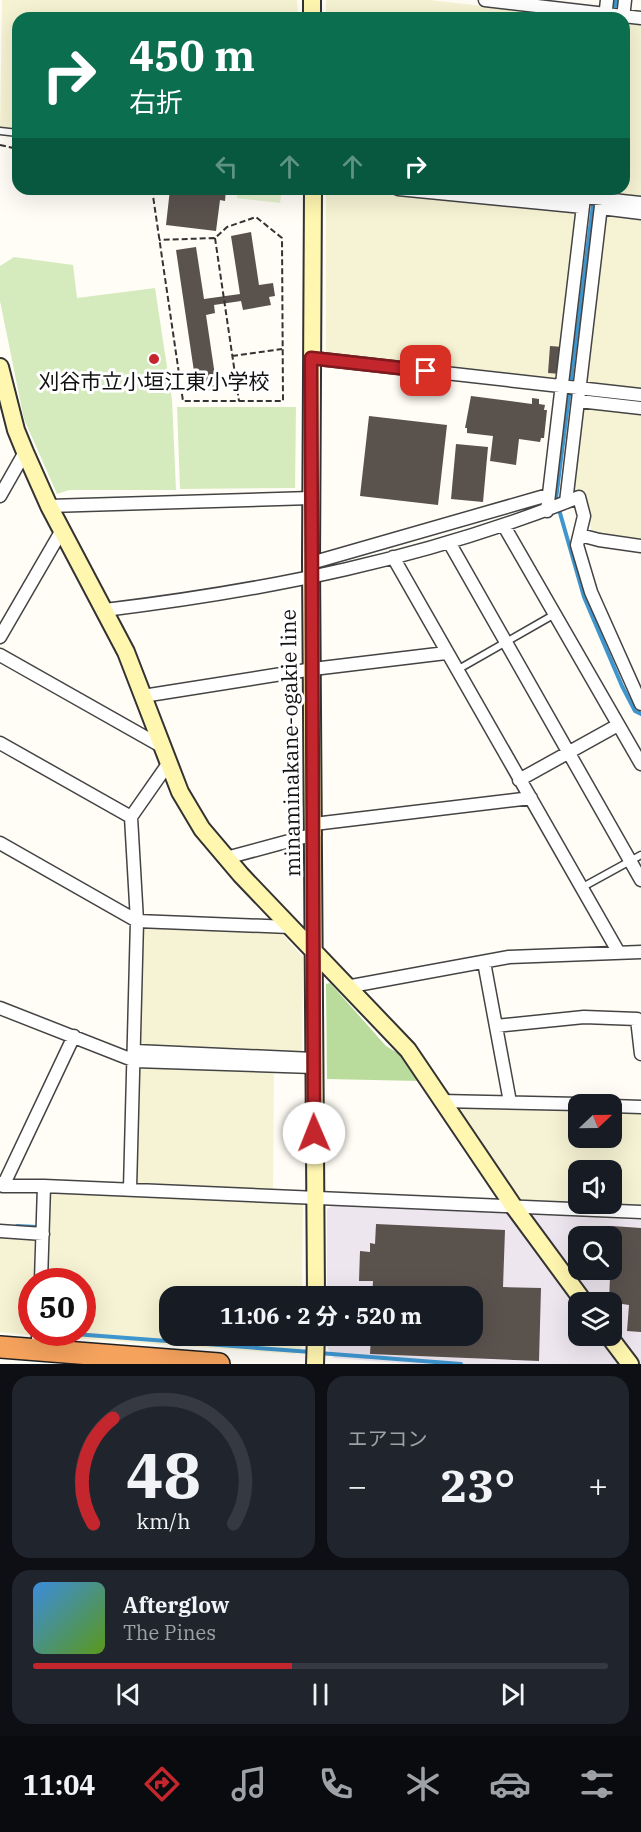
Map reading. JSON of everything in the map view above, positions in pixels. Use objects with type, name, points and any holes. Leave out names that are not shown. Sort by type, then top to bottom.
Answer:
[{"type":"highway","points":[[0,1347],[219,1364]]},
{"type":"street","points":[[485,0],[580,12]]},
{"type":"street","name":"minaminakane-ogakie line","points":[[313,195],[311,571],[315,829],[313,1063],[316,1286]]},
{"type":"street","points":[[522,195],[641,203]]},
{"type":"street","points":[[559,195],[584,198]]},
{"type":"street","points":[[549,510],[548,495],[564,387],[584,198]]},
{"type":"street","points":[[602,199],[641,213]]},
{"type":"street","points":[[565,502],[602,199]]},
{"type":"street","points":[[311,358],[641,395]]},
{"type":"street","points":[[0,367],[16,430],[25,452],[49,506],[126,652],[180,792],[202,829],[290,927],[408,1050],[514,1207],[577,1292]]},
{"type":"street","points":[[579,401],[641,408]]},
{"type":"street","points":[[0,496],[25,452]]},
{"type":"street","points":[[105,610],[217,596],[311,571],[548,495]]},
{"type":"street","points":[[311,571],[393,557],[449,542],[504,526],[579,497],[584,516],[577,545],[591,592],[641,704]]},
{"type":"street","points":[[49,506],[311,498]]},
{"type":"street","points":[[504,526],[641,764]]},
{"type":"street","points":[[0,637],[62,530]]},
{"type":"street","points":[[580,535],[641,546]]},
{"type":"street","points":[[449,542],[568,752],[636,859],[641,880]]},
{"type":"street","points":[[393,557],[619,953]]},
{"type":"street","points":[[143,696],[313,669],[446,653]]},
{"type":"street","points":[[0,655],[161,746]]},
{"type":"street","points":[[519,780],[618,724]]},
{"type":"street","points":[[0,743],[131,818]]},
{"type":"street","points":[[130,1189],[137,921],[131,818],[168,764]]},
{"type":"street","points":[[226,858],[315,829],[531,798]]},
{"type":"street","points":[[0,843],[137,921],[290,927]]},
{"type":"street","points":[[346,987],[508,957],[641,952]]},
{"type":"street","points":[[484,962],[510,1102]]},
{"type":"street","points":[[0,1008],[135,1056],[313,1063]]},
{"type":"street","points":[[496,1026],[584,1017],[637,1019],[641,1054]]},
{"type":"street","points":[[74,1036],[2,1184],[641,1212]]},
{"type":"street","points":[[441,1101],[568,1104]]},
{"type":"street","points":[[622,1106],[641,1107]]},
{"type":"street","points":[[41,1268],[44,1186]]},
{"type":"street","points":[[0,1231],[43,1234]]},
{"type":"street","points":[[315,1364],[316,1346]]},
{"type":"street","points":[[616,1346],[630,1364]]},
{"type":"lane","points":[[456,671],[555,614]]},
{"type":"lane","points":[[581,888],[636,859]]},
{"type":"path","points":[[153,195],[159,240],[183,401],[283,401],[282,238],[256,217],[227,227],[215,238],[159,240]]},
{"type":"path","points":[[215,238],[239,401]]},
{"type":"path","points":[[232,356],[282,349]]},
{"type":"shaded area","points":[[2,0],[297,0],[298,12],[12,12],[12,129],[0,128]]},
{"type":"shaded area","points":[[326,0],[430,0],[534,12],[326,12]]},
{"type":"shaded area","points":[[630,23],[641,24],[641,200],[606,196],[630,195]]},
{"type":"shaded area","points":[[326,195],[429,195],[580,210],[562,382],[326,355]]},
{"type":"shaded area","points":[[604,212],[641,216],[641,392],[584,385]]},
{"type":"shaded area","points":[[581,404],[641,410],[641,540],[598,535],[592,531],[582,491],[568,497]]},
{"type":"shaded area","points":[[143,927],[281,933],[303,957],[302,1055],[140,1049]]},
{"type":"shaded area","points":[[139,1065],[274,1069],[273,1193],[137,1185],[134,1182]]},
{"type":"shaded area","points":[[451,1105],[568,1110],[568,1148],[622,1148],[622,1111],[641,1112],[641,1205],[622,1204],[622,1160],[568,1160],[568,1203],[519,1201]]},
{"type":"shaded area","points":[[53,1191],[299,1202],[303,1205],[302,1286],[159,1286],[159,1344],[96,1340],[96,1268],[45,1268],[48,1194]]},
{"type":"shaded area","points":[[333,1205],[641,1220],[641,1364],[412,1364],[334,1358],[327,1346],[483,1346],[483,1286],[327,1286],[327,1209]]},
{"type":"shaded area","points":[[0,1236],[35,1239],[34,1268],[18,1268],[18,1334],[0,1332]]},
{"type":"shaded area","points":[[184,1346],[302,1346],[296,1354]]},
{"type":"green space","points":[[237,195],[281,195],[280,203],[237,198]]},
{"type":"green space","points":[[14,257],[73,265],[77,298],[155,288],[172,400],[176,490],[69,490],[57,494],[24,419],[0,301],[0,266]]},
{"type":"green space","points":[[177,407],[296,407],[295,488],[180,489]]},
{"type":"green space","points":[[330,983],[386,1046],[401,1055],[420,1081],[327,1079],[326,984]]},
{"type":"building","points":[[169,195],[226,195],[225,201],[220,200],[216,231],[166,225]]},
{"type":"building","points":[[251,232],[259,285],[273,283],[275,296],[269,297],[271,305],[243,310],[241,301],[214,305],[215,313],[206,315],[217,389],[202,391],[201,384],[196,385],[176,250],[196,247],[204,299],[240,294],[231,236]]},
{"type":"building","points":[[550,346],[563,347],[561,374],[548,373]]},
{"type":"building","points":[[471,396],[532,404],[532,398],[539,399],[539,404],[545,405],[544,410],[547,410],[544,438],[541,438],[540,442],[519,439],[516,465],[490,461],[493,436],[467,433],[467,428],[465,428]]},
{"type":"building","points":[[369,416],[447,425],[438,505],[360,496]]},
{"type":"building","points":[[456,444],[488,447],[483,502],[451,499]]},
{"type":"building","points":[[376,1224],[505,1230],[503,1287],[541,1288],[539,1361],[370,1354],[370,1346],[483,1346],[483,1286],[373,1286],[373,1281],[359,1281],[360,1251],[370,1252],[370,1243],[375,1244]]},
{"type":"building","points":[[622,1227],[641,1228],[641,1332],[627,1331],[629,1305],[622,1304],[622,1292],[609,1292],[610,1280],[622,1280]]},
{"type":"waterway","points":[[614,11],[616,0]]},
{"type":"waterway","points":[[594,195],[556,499],[584,597],[622,686],[635,711],[641,714]]},
{"type":"waterway","points":[[17,1226],[37,1227]]},
{"type":"waterway","points":[[96,1336],[311,1352]]},
{"type":"waterway","points":[[319,1353],[461,1364]]},
{"type":"place","name":"刈谷市立小垣江東小学校","points":[[154,359]]},
{"type":"route","points":[[314,1133],[315,824],[311,358],[426,371]]}]
